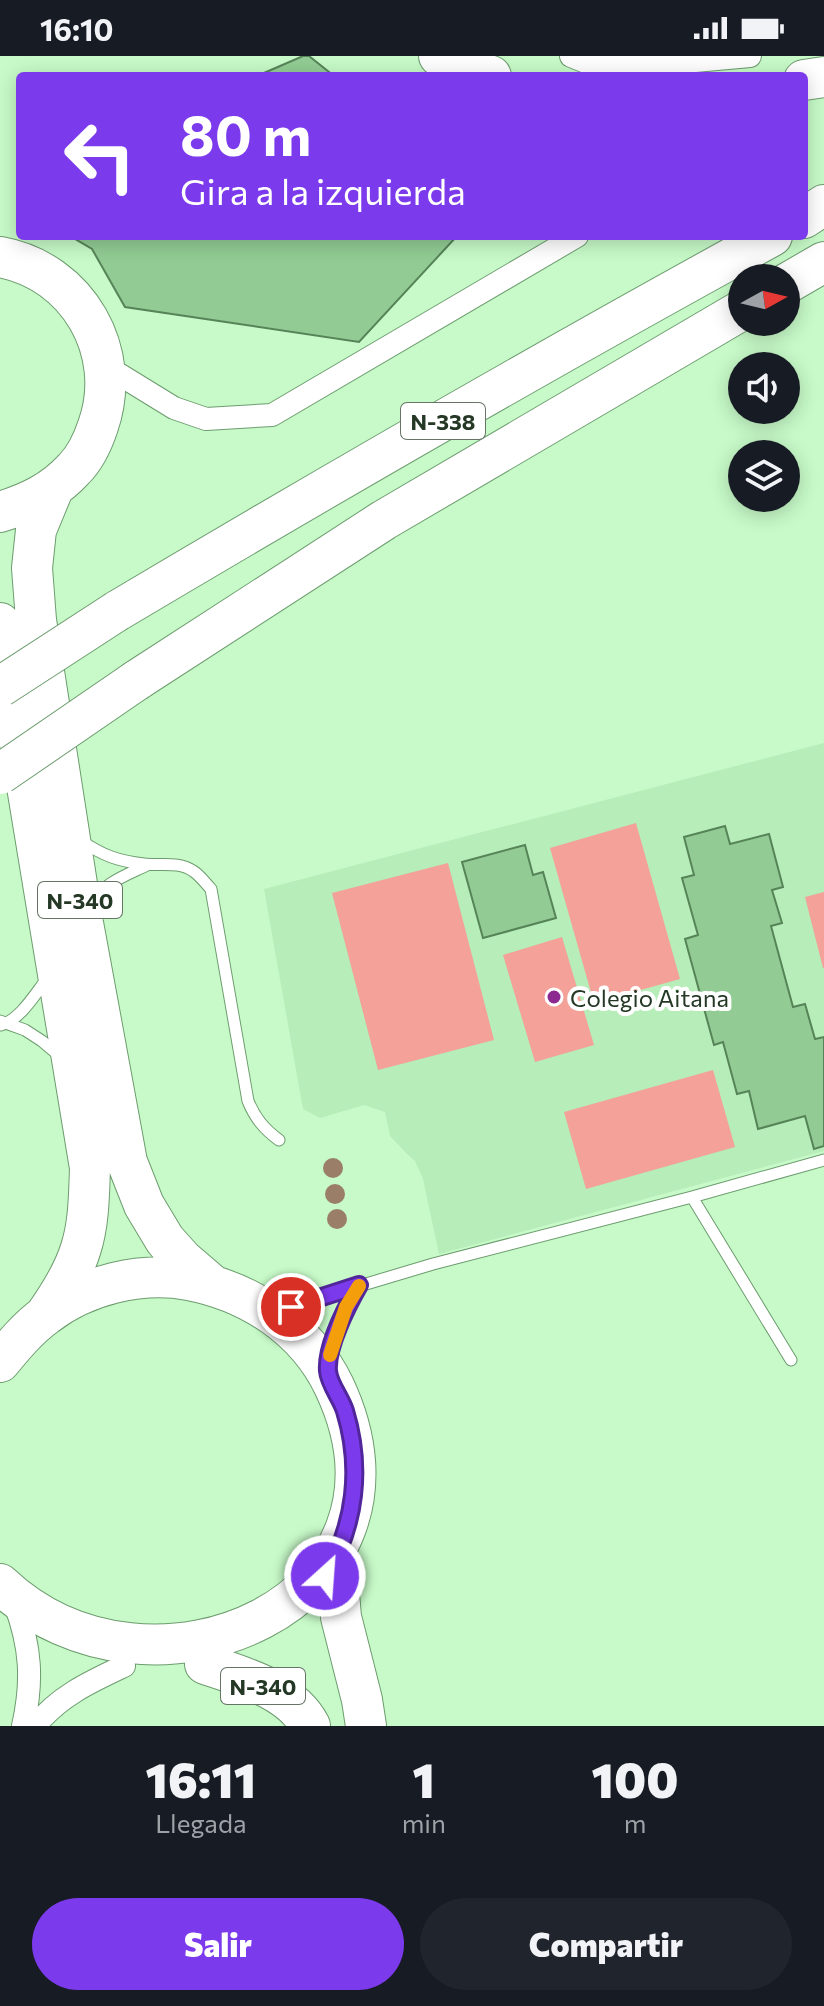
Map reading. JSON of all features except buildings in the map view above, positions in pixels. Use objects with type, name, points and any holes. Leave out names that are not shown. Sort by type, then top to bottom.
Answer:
[{"type":"highway","points":[[439,56],[481,72]]},
{"type":"highway","name":"N-338","points":[[0,687],[117,611],[253,531],[602,329],[765,240]]},
{"type":"highway","name":"N-340","points":[[0,512],[26,504],[53,489],[76,468],[93,441],[104,410],[106,379],[101,347],[88,318],[69,293],[44,273],[5,253]]},
{"type":"highway","points":[[800,276],[824,262]]},
{"type":"highway","name":"N-338","points":[[0,774],[137,680],[384,520],[728,318]]},
{"type":"highway","name":"N-340","points":[[53,489],[36,530],[32,568],[36,620],[83,923],[127,1162],[144,1205],[165,1240],[211,1284]]},
{"type":"highway","name":"N-340","points":[[0,623],[90,1168],[82,1247],[64,1288],[46,1314]]},
{"type":"highway","name":"N-340","points":[[0,1362],[18,1339],[46,1314],[76,1297],[109,1284],[142,1278],[178,1278],[211,1284],[271,1312],[312,1350],[328,1373],[344,1408],[353,1445],[355,1471],[349,1521],[336,1558],[314,1595],[283,1626],[246,1649],[205,1664],[151,1669],[124,1666],[94,1657],[65,1644],[38,1626],[8,1594]]},
{"type":"highway","name":"N-340","points":[[336,1558],[341,1617],[366,1726]]},
{"type":"highway","name":"N-340","points":[[205,1664],[246,1677],[277,1693],[305,1716],[310,1726]]},
{"type":"street","points":[[571,56],[598,67],[629,67],[750,56]]},
{"type":"street","points":[[104,365],[174,408],[206,419],[272,415],[570,240]]},
{"type":"street","points":[[8,1594],[26,1632],[30,1667],[29,1697],[23,1726]]},
{"type":"street","points":[[35,1726],[67,1695],[124,1666]]},
{"type":"lane","points":[[70,833],[106,857],[148,865],[172,864],[193,870],[211,889],[248,1101],[262,1126],[279,1140]]},
{"type":"lane","points":[[83,923],[95,898],[109,884],[148,865]]},
{"type":"lane","points":[[2,1023],[20,1013],[56,967]]},
{"type":"lane","points":[[2,1023],[25,1030],[73,1068]]},
{"type":"lane","points":[[271,1312],[433,1264],[824,1160]]},
{"type":"lane","points":[[692,1197],[791,1360]]},
{"type":"lane","points":[[328,1373],[331,1352],[346,1307],[359,1285]]},
{"type":"shaded area","name":"Colegio Aitana","points":[[824,743],[824,1151],[439,1254],[423,1179],[415,1161],[390,1136],[385,1112],[364,1105],[320,1118],[303,1109],[264,889]]},
{"type":"shaded area","points":[[636,823],[680,979],[594,1003],[550,848]]},
{"type":"shaded area","points":[[448,863],[494,1040],[378,1070],[332,893]]},
{"type":"shaded area","points":[[824,892],[824,968],[823,968],[805,897]]},
{"type":"shaded area","points":[[562,937],[594,1045],[535,1062],[503,955]]},
{"type":"shaded area","points":[[713,1070],[735,1147],[586,1189],[564,1112]]},
{"type":"slow traffic","points":[[330,1355],[346,1307],[359,1286]]},
{"type":"place","name":"Colegio Aitana","points":[[554,997]]},
{"type":"route","points":[[291,1307],[359,1285],[346,1307],[331,1352],[328,1373],[344,1408],[353,1445],[355,1484],[349,1521],[336,1558],[325,1576]]}]
